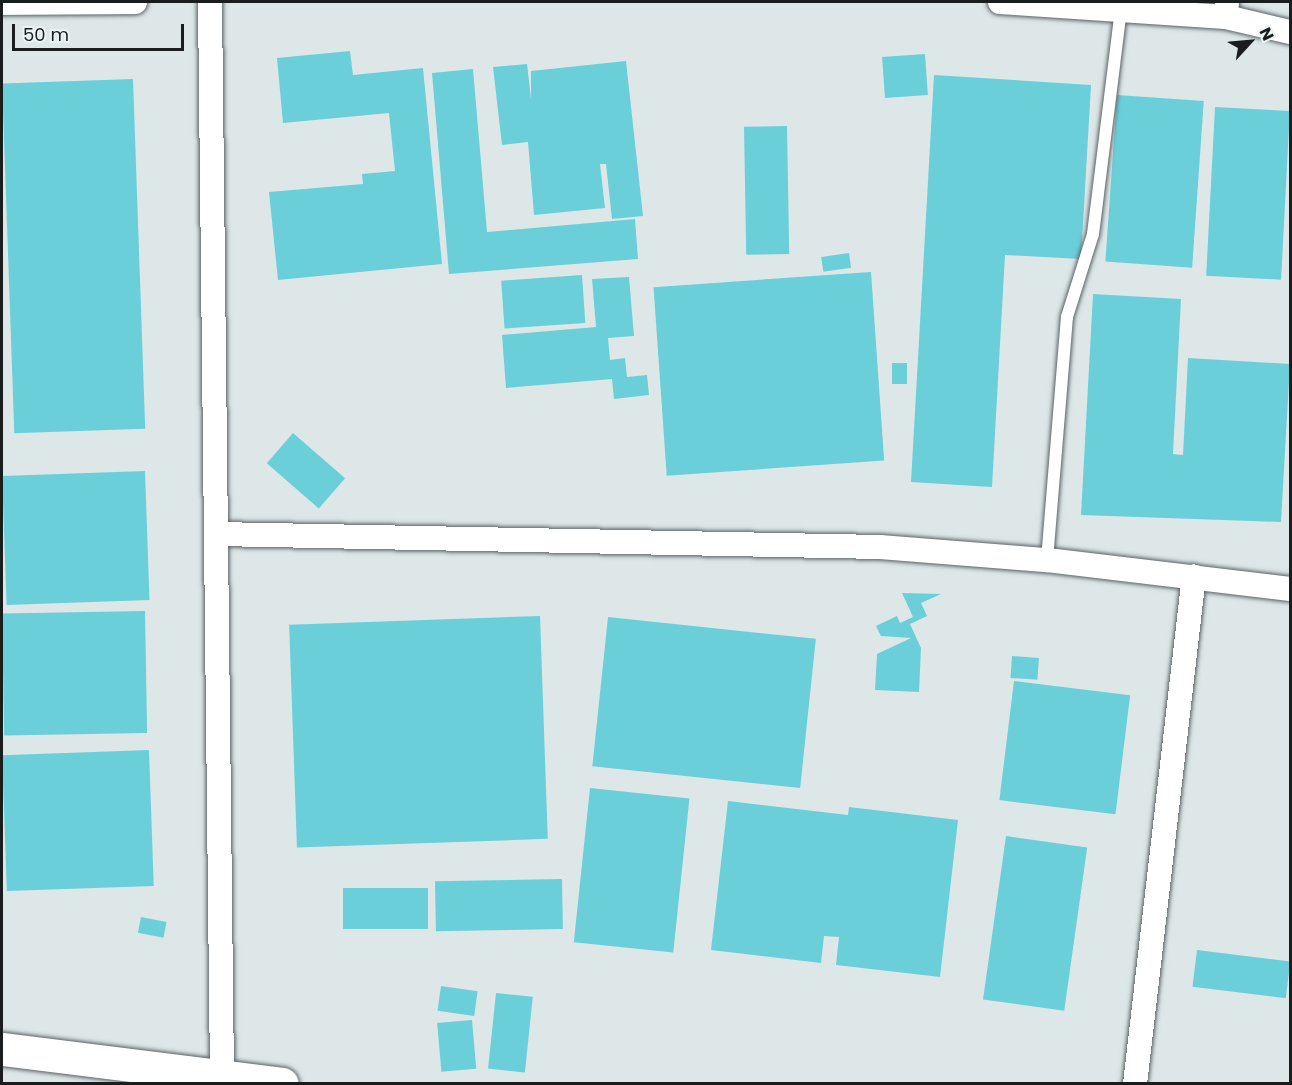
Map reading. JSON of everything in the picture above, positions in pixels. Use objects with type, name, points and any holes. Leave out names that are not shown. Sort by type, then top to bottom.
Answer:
[{"type":"street","points":[[2,3],[135,2]]},
{"type":"street","points":[[210,2],[222,1075]]},
{"type":"street","points":[[1000,2],[1121,10],[1226,9],[1290,32]]},
{"type":"street","points":[[216,534],[741,541],[1047,560],[1290,589]]},
{"type":"street","points":[[1135,1083],[1194,576]]},
{"type":"street","points":[[2,1049],[282,1083]]},
{"type":"lane","points":[[1047,560],[1067,316],[1092,234],[1121,10]]},
{"type":"building","points":[[350,51],[353,75],[423,68],[442,264],[278,280],[269,192],[363,184],[362,174],[395,171],[389,113],[283,123],[277,58]]},
{"type":"building","points":[[925,54],[928,95],[885,98],[882,57]]},
{"type":"building","points":[[626,61],[643,216],[612,219],[606,164],[600,164],[605,208],[534,215],[528,142],[502,145],[493,67],[527,64],[531,99],[531,71]]},
{"type":"building","points":[[473,69],[487,232],[635,219],[638,259],[449,274],[432,73]]},
{"type":"building","points":[[934,75],[1091,85],[1081,259],[1005,255],[992,487],[911,482]]},
{"type":"building","points":[[133,79],[145,429],[14,433],[2,84]]},
{"type":"building","points":[[1117,95],[1204,101],[1192,268],[1105,262]]},
{"type":"building","points":[[1215,107],[1290,111],[1281,280],[1206,276]]},
{"type":"building","points":[[787,126],[789,254],[746,255],[744,127]]},
{"type":"building","points":[[849,253],[851,268],[823,272],[821,257]]},
{"type":"building","points":[[871,272],[884,461],[667,476],[654,287]]},
{"type":"building","points":[[582,275],[585,323],[505,329],[501,281]]},
{"type":"building","points":[[629,277],[634,336],[608,338],[610,360],[625,358],[627,377],[647,375],[649,395],[614,399],[612,379],[506,388],[502,335],[596,327],[592,279]]},
{"type":"building","points":[[1093,294],[1181,299],[1173,454],[1183,455],[1188,358],[1290,364],[1281,522],[1081,515]]},
{"type":"building","points":[[892,363],[907,363],[907,384],[892,384]]},
{"type":"building","points":[[293,433],[345,478],[319,508],[267,463]]},
{"type":"building","points":[[145,471],[150,600],[7,605],[2,476]]},
{"type":"building","points":[[902,593],[941,594],[921,603],[927,616],[910,624],[921,648],[919,692],[875,690],[877,654],[911,638],[881,636],[876,626],[897,616],[900,623],[913,617]]},
{"type":"building","points":[[145,611],[147,733],[4,735],[2,613]]},
{"type":"building","points":[[540,616],[548,839],[297,848],[289,625]]},
{"type":"building","points":[[608,617],[816,639],[800,788],[592,766]]},
{"type":"building","points":[[1012,656],[1039,658],[1037,680],[1010,678]]},
{"type":"building","points":[[1014,681],[1130,695],[1116,814],[999,800]]},
{"type":"building","points":[[149,750],[154,886],[7,891],[2,755]]},
{"type":"building","points":[[590,788],[689,798],[673,953],[574,942]]},
{"type":"building","points":[[728,801],[848,815],[849,807],[958,820],[940,977],[836,965],[839,937],[824,936],[821,963],[711,950]]},
{"type":"building","points":[[1006,836],[1087,847],[1064,1011],[983,999]]},
{"type":"building","points":[[562,879],[563,929],[436,931],[435,881]]},
{"type":"building","points":[[343,888],[428,888],[428,929],[343,929]]},
{"type":"building","points":[[141,917],[167,922],[163,938],[138,933]]},
{"type":"building","points":[[1197,950],[1290,961],[1286,998],[1192,987]]},
{"type":"building","points":[[441,986],[478,991],[474,1016],[438,1011]]},
{"type":"building","points":[[496,993],[533,997],[525,1072],[488,1069]]},
{"type":"building","points":[[472,1020],[476,1069],[441,1072],[437,1023]]}]
